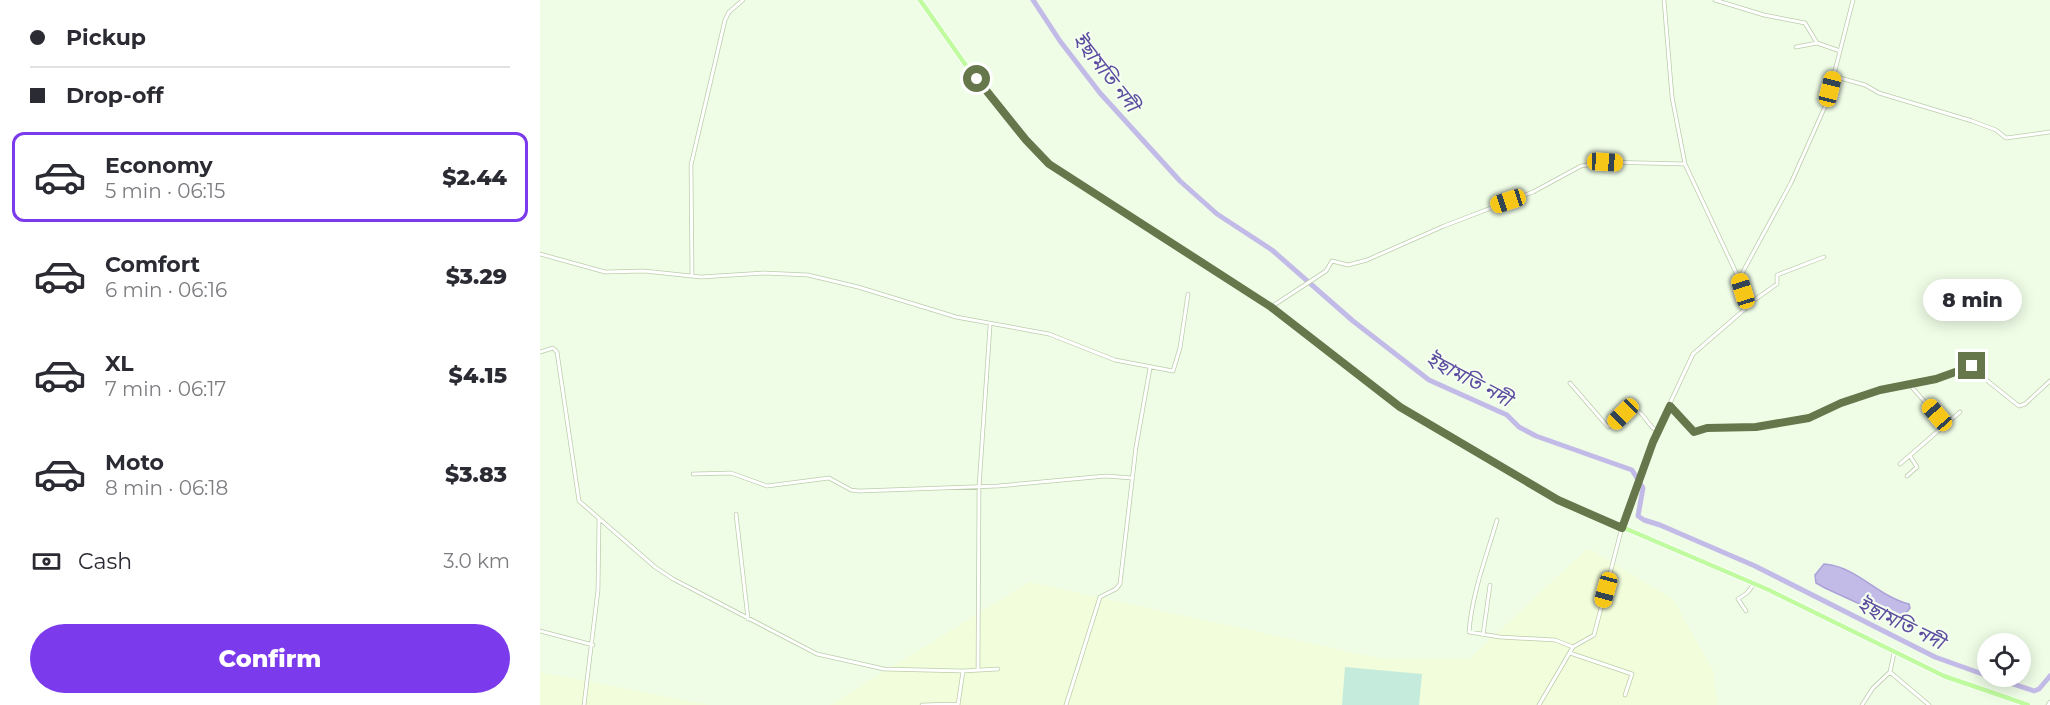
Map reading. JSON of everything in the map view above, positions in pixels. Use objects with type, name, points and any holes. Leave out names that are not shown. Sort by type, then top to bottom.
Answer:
[{"type":"main road","points":[[920,0],[965,64],[1046,161],[1271,307],[1400,407],[1558,500],[1754,584],[1944,676],[2028,705]]},
{"type":"street","points":[[692,276],[690,181],[693,152],[724,20],[729,12],[743,0]]},
{"type":"street","points":[[1664,0],[1672,97],[1685,164],[1739,279],[1746,306]]},
{"type":"street","points":[[1715,0],[1764,15],[1805,23],[1817,43]]},
{"type":"street","points":[[1739,279],[1791,183],[1827,102],[1853,0]]},
{"type":"street","points":[[1796,47],[1817,43],[1840,51]]},
{"type":"street","points":[[1833,76],[1996,130],[2006,138],[2050,132]]},
{"type":"street","points":[[1271,307],[1326,272],[1332,261],[1348,265],[1367,260],[1444,226],[1533,192],[1581,166],[1605,162],[1685,164]]},
{"type":"street","points":[[540,254],[605,272],[644,271],[692,276],[807,275],[990,326],[1012,326],[1049,334],[1115,360],[1150,368],[1175,370],[1188,294]]},
{"type":"street","points":[[1539,705],[1574,647],[1594,635],[1632,497],[1657,431],[1697,350],[1746,306],[1776,285],[1777,276],[1824,257]]},
{"type":"street","points":[[978,669],[979,487],[990,326]]},
{"type":"street","points":[[540,352],[553,348],[556,351],[579,499],[655,567],[748,619],[817,654],[885,669],[963,671],[999,669]]},
{"type":"street","points":[[1670,406],[1694,432],[1707,428],[1756,427],[1809,418],[1861,397],[1911,385],[1972,366],[2016,405],[2021,406],[2050,381]]},
{"type":"street","points":[[1066,705],[1100,597],[1116,589],[1120,584],[1132,478],[1150,368]]},
{"type":"street","points":[[1570,383],[1608,428],[1633,408],[1640,411],[1657,431]]},
{"type":"street","points":[[1911,385],[1945,425]]},
{"type":"street","points":[[1900,464],[1960,412]]},
{"type":"street","points":[[1907,476],[1917,466],[1910,456]]},
{"type":"street","points":[[693,474],[731,473],[767,486],[829,478],[851,490],[859,491],[979,487],[1096,477],[1132,478]]},
{"type":"street","points":[[736,514],[748,619]]},
{"type":"street","points":[[584,705],[593,645],[599,518]]},
{"type":"street","points":[[1497,520],[1485,563],[1477,577],[1468,630],[1470,634],[1555,640],[1574,647]]},
{"type":"street","points":[[1746,611],[1738,599],[1754,584]]},
{"type":"street","points":[[1483,635],[1490,585]]},
{"type":"street","points":[[540,631],[593,645]]},
{"type":"street","points":[[1570,653],[1632,674],[1625,695]]},
{"type":"street","points":[[1862,705],[1873,688],[1890,672],[1894,653]]},
{"type":"street","points":[[922,705],[958,704],[963,671]]},
{"type":"street","points":[[1890,672],[1929,705]]},
{"type":"shaded area","points":[[1588,548],[1673,599],[1713,670],[1718,705],[830,705],[1029,582],[1379,658],[1469,659]]},
{"type":"shaded area","points":[[1824,564],[1847,570],[1888,595],[1909,604],[1910,608],[1899,622],[1825,588],[1816,583],[1815,575]]},
{"type":"shaded area","points":[[1345,667],[1422,674],[1419,705],[1342,705]]},
{"type":"shaded area","points":[[540,672],[710,705],[540,705]]},
{"type":"waterway","name":"ইছামতি নদী","points":[[1033,0],[1060,41],[1100,93],[1180,181],[1217,214],[1272,250],[1353,321],[1429,380],[1507,415],[1519,427],[1536,436],[1632,470],[1643,488],[1638,516],[1644,520],[1755,566],[1935,657],[1977,672]]},
{"type":"waterway","name":"ইছামতি নদী","points":[[2022,687],[2034,691],[2039,689],[2050,676]]},
{"type":"route","points":[[977,79],[1026,140],[1049,164],[1292,321],[1400,407],[1558,500],[1622,528],[1657,431],[1670,406],[1694,432],[1707,428],[1756,427],[1809,418],[1841,403],[1880,390],[1936,379],[1972,366]]}]
